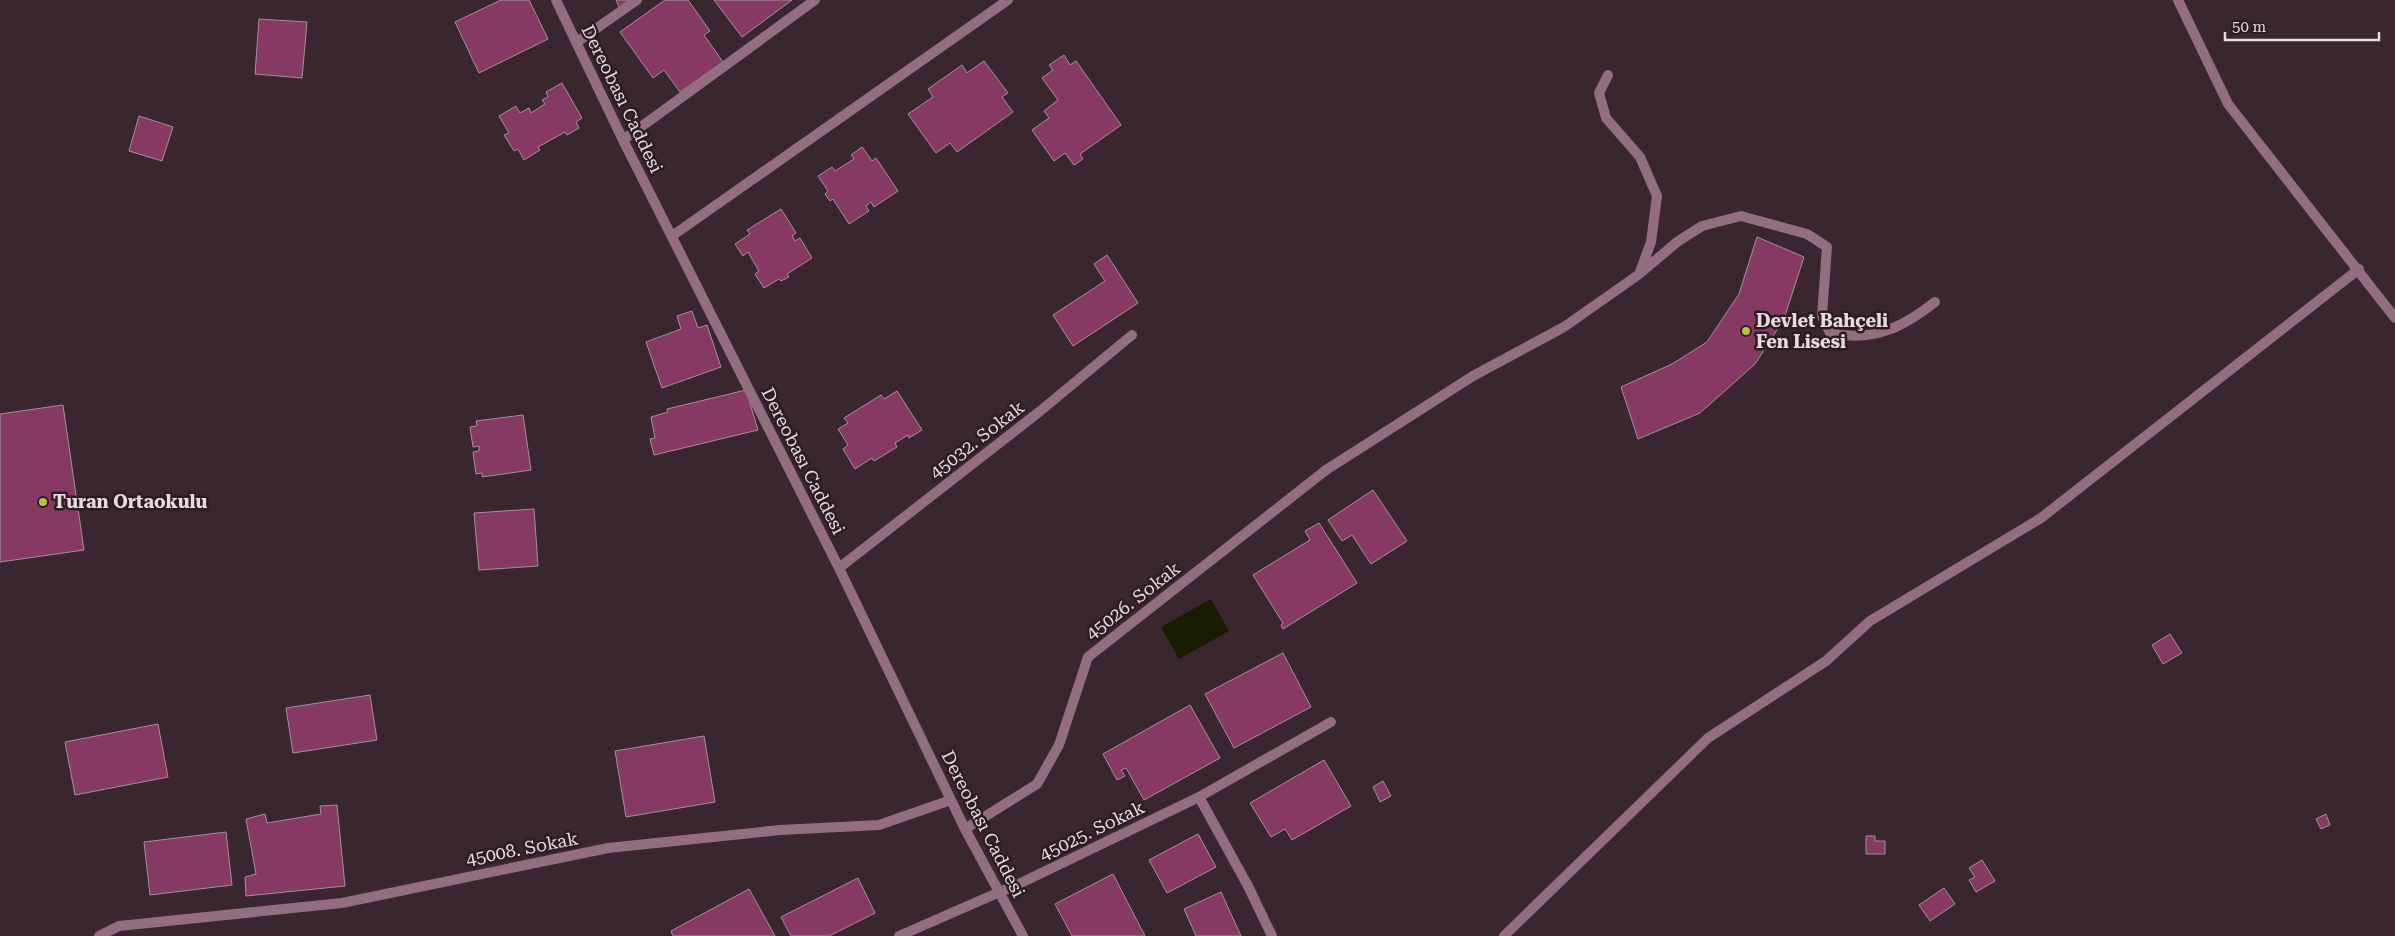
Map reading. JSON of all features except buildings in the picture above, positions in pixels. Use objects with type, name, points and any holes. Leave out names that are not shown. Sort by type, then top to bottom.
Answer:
[{"type":"street","name":"Dereobası Caddesi","points":[[556,0],[623,140],[839,568],[965,829],[1023,936]]},
{"type":"street","points":[[577,42],[637,0]]},
{"type":"street","points":[[623,140],[815,0]]},
{"type":"street","points":[[672,236],[1008,0]]},
{"type":"street","points":[[2178,0],[2228,104],[2359,268],[2395,318]]},
{"type":"street","points":[[1608,75],[1599,93],[1606,118],[1640,157],[1658,196],[1651,242],[1638,275]]},
{"type":"street","name":"45026. Sokak","points":[[965,829],[1037,784],[1059,745],[1088,656],[1326,470],[1473,376],[1564,327],[1638,275],[1677,242],[1702,226],[1741,216],[1807,234],[1828,247],[1822,316],[1830,333],[1851,338],[1871,336],[1911,320],[1935,302]]},
{"type":"street","points":[[1504,936],[1708,738],[1826,661],[1870,621],[2041,518],[2359,268]]},
{"type":"street","name":"45032. Sokak","points":[[839,568],[1039,412],[1132,335]]},
{"type":"street","name":"45025. Sokak","points":[[899,936],[998,892],[1199,797],[1331,722]]},
{"type":"street","points":[[1199,797],[1248,886],[1272,936]]},
{"type":"street","name":"45008. Sokak","points":[[100,936],[119,926],[342,903],[608,848],[780,830],[879,825],[951,800]]},
{"type":"shaded area","points":[[1211,599],[1229,631],[1179,659],[1161,627]]},
{"type":"place","name":"Devlet Bahçeli Fen Lisesi","points":[[1746,331]]},
{"type":"place","name":"Turan Ortaokulu","points":[[43,502]]}]
